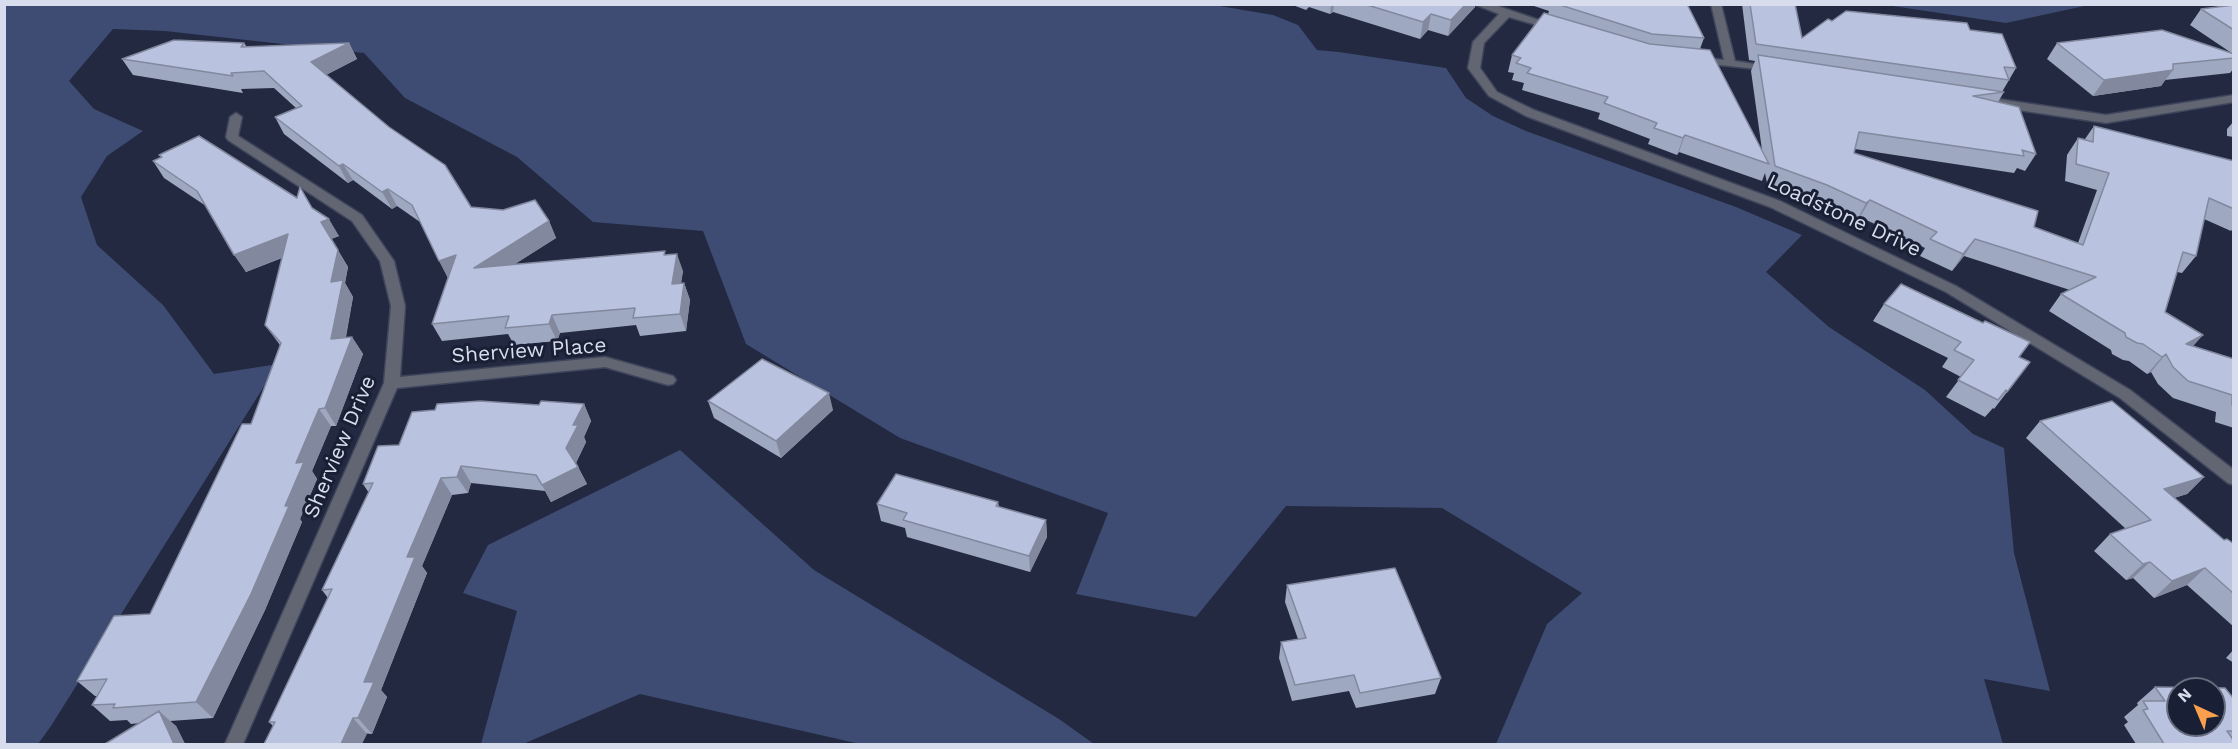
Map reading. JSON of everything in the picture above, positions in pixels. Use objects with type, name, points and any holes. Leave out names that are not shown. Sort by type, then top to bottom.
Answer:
[{"type":"street","points":[[1479,4],[1570,32]]},
{"type":"street","points":[[1716,4],[1730,63]]},
{"type":"street","name":"Loadstone Drive","points":[[1506,12],[1479,42],[1474,68],[1493,94],[1530,113],[1775,204],[1951,290],[2040,341],[2125,394],[2234,479]]},
{"type":"street","points":[[1687,59],[1787,71]]},
{"type":"street","points":[[1982,100],[2106,119],[2234,98]]},
{"type":"street","name":"Sherview Drive","points":[[234,744],[392,383],[398,306],[387,261],[357,218],[232,137],[236,117]]},
{"type":"street","name":"Sherview Place","points":[[392,383],[605,363],[668,380]]},
{"type":"shaded area","points":[[2089,4],[2006,23],[1886,5]]},
{"type":"shaded area","points":[[4,5],[1214,5],[1273,15],[1298,25],[1317,50],[1446,68],[1466,98],[1493,116],[1526,131],[1736,207],[1802,235],[1766,272],[1829,327],[1925,390],[1973,434],[2004,448],[2014,553],[2050,691],[1984,679],[2003,744],[1496,744],[1547,624],[1582,593],[1442,508],[1286,506],[1196,617],[1076,594],[1108,513],[900,438],[746,344],[703,231],[593,222],[517,157],[405,98],[364,53],[165,31],[113,29],[69,81],[94,109],[143,131],[107,156],[81,197],[97,245],[163,305],[214,374],[278,364],[51,726],[38,744],[5,744]]},
{"type":"shaded area","points":[[680,450],[814,570],[1059,719],[1094,744],[860,744],[640,694],[523,744],[481,744],[517,611],[463,593],[488,545]]},
{"type":"building","points":[[1364,4],[1466,4],[1451,20],[1431,14],[1423,22]]},
{"type":"building","points":[[1557,4],[1687,4],[1704,38],[1652,34]]},
{"type":"building","points":[[1750,4],[1795,4],[1802,38],[1828,19],[1832,21],[1846,11],[1967,23],[1970,30],[2002,34],[2016,68],[2004,67],[2009,80],[1756,44]]},
{"type":"building","points":[[2234,5],[2234,30],[2201,9]]},
{"type":"building","points":[[1544,13],[1650,44],[1710,50],[1769,164],[1685,135],[1683,138],[1654,128],[1657,123],[1604,103],[1608,97],[1527,73],[1531,68],[1516,63],[1521,58],[1512,55]]},
{"type":"building","points":[[2162,30],[2234,54],[2234,58],[2173,64],[2173,70],[2104,80],[2057,43]]},
{"type":"building","points":[[174,40],[244,43],[241,47],[349,43],[311,62],[389,127],[445,165],[471,207],[503,210],[535,200],[549,221],[474,268],[665,251],[664,255],[677,254],[672,284],[684,283],[680,314],[633,318],[635,308],[552,315],[549,324],[505,328],[509,316],[432,324],[456,255],[439,261],[412,205],[388,189],[382,192],[343,164],[339,166],[275,117],[302,106],[264,71],[231,73],[233,76],[122,59]]},
{"type":"building","points":[[1758,55],[2004,92],[1973,96],[2019,107],[2036,154],[2022,150],[2024,156],[1859,132],[1854,153],[2038,211],[2034,227],[2083,245],[2109,173],[2076,164],[2078,138],[2093,142],[2094,126],[2234,161],[2234,209],[2209,198],[2196,256],[2183,252],[2165,312],[2203,335],[2186,344],[2234,359],[2234,406],[2232,395],[2188,381],[2173,367],[2166,354],[2162,357],[2143,344],[2126,337],[2125,333],[2061,294],[2096,277],[1975,239],[1963,254],[1930,239],[1937,232],[1870,200],[1866,203],[1827,185],[1775,166]]},
{"type":"building","points":[[199,136],[297,198],[300,187],[312,208],[329,219],[321,222],[338,250],[331,282],[343,280],[331,339],[352,337],[325,408],[319,409],[296,463],[304,462],[285,506],[289,506],[251,594],[196,702],[113,708],[115,704],[92,705],[107,679],[77,681],[114,616],[150,614],[242,424],[251,424],[281,343],[265,325],[288,234],[234,255],[197,191],[153,161],[162,157],[159,155]]},
{"type":"building","points":[[1901,284],[1983,323],[1985,321],[2030,342],[2019,357],[2030,362],[2007,392],[2006,390],[1998,400],[1958,380],[1974,360],[1954,350],[1961,342],[1884,304]]},
{"type":"building","points":[[762,359],[829,393],[776,441],[708,401]]},
{"type":"building","points":[[480,401],[539,405],[541,401],[584,404],[573,425],[578,425],[566,448],[578,467],[542,485],[536,475],[461,466],[457,477],[441,478],[407,557],[415,557],[364,682],[374,682],[358,718],[353,718],[341,744],[264,744],[275,722],[269,722],[332,589],[322,590],[373,483],[363,484],[378,446],[399,445],[412,412],[435,410],[437,404]]},
{"type":"building","points":[[2112,401],[2204,477],[2164,489],[2224,540],[2227,539],[2234,544],[2234,594],[2205,568],[2172,581],[2150,562],[2143,564],[2110,534],[2151,520],[2040,421]]},
{"type":"building","points":[[896,474],[998,502],[996,506],[1046,520],[1029,556],[903,520],[907,513],[877,504]]},
{"type":"building","points":[[1395,568],[1441,678],[1360,693],[1354,675],[1295,685],[1281,642],[1306,638],[1287,585]]},
{"type":"building","points":[[2155,687],[2166,687],[2166,737],[2226,737],[2226,689],[2234,699],[2234,731],[2227,731],[2234,744],[2164,744],[2143,710],[2148,709],[2143,701],[2165,701]]},
{"type":"building","points":[[159,711],[174,744],[105,744]]}]
